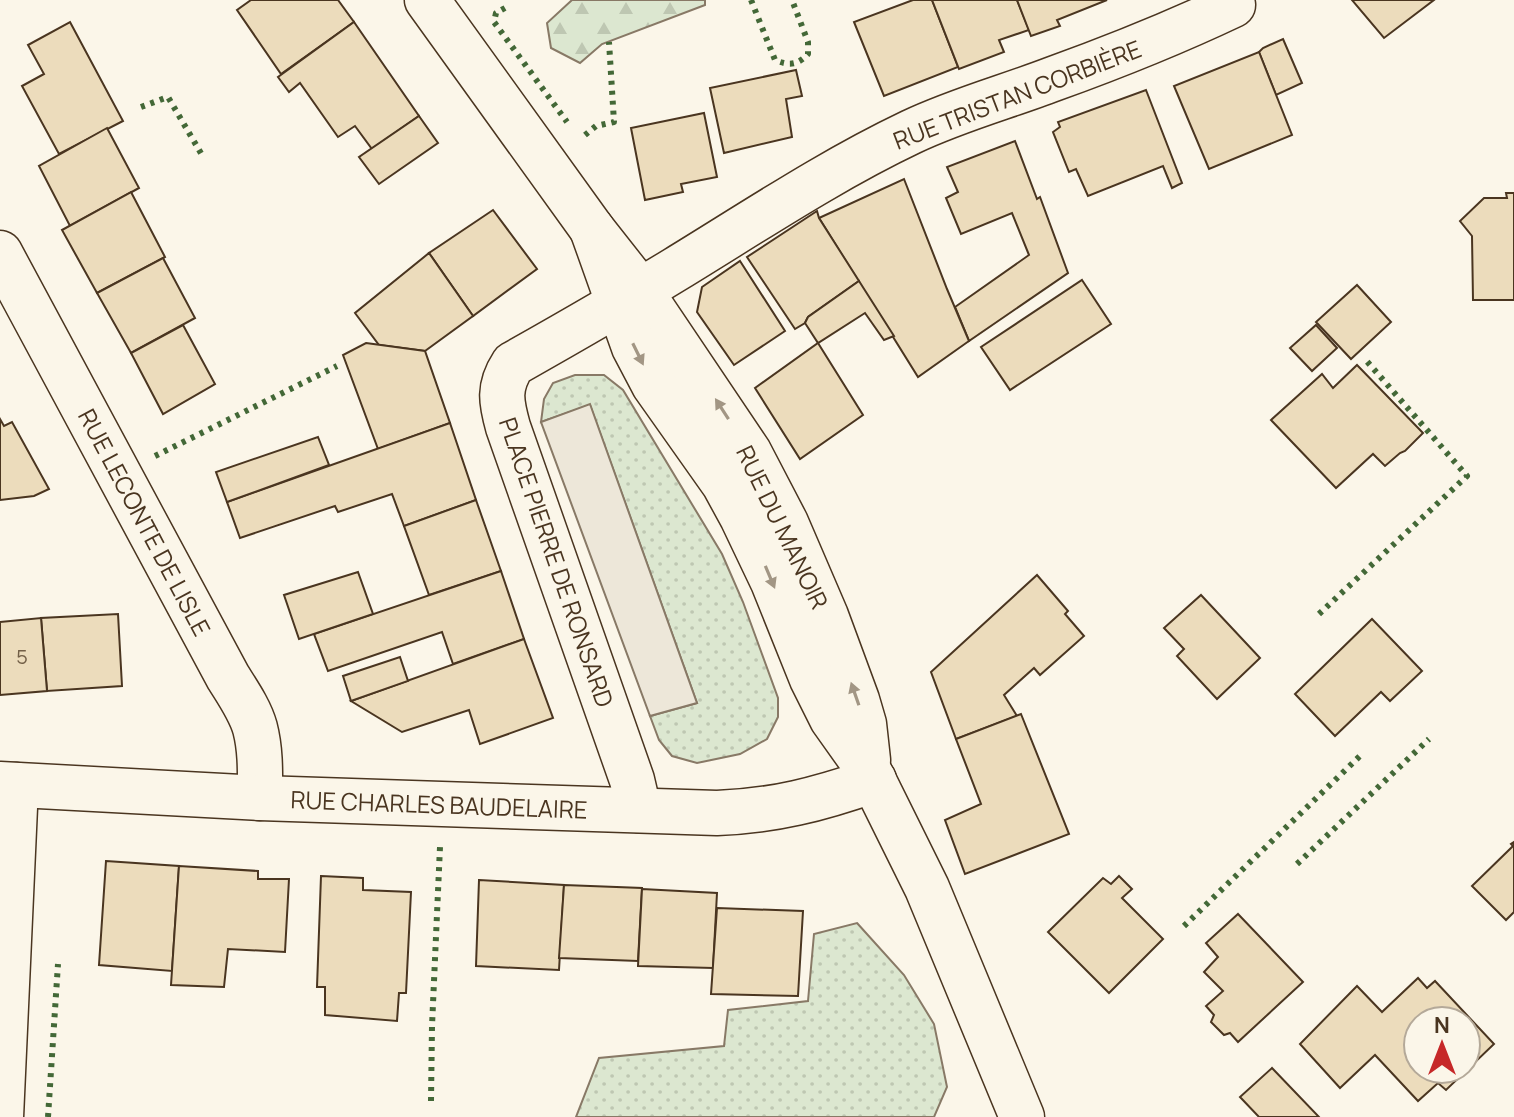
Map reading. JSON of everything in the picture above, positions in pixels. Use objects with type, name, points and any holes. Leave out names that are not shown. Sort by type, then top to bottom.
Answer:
[{"type":"street","name":"RUE DU MANOIR","points":[[427,0],[592,229],[629,297],[726,415],[773,496],[821,601],[857,700],[872,776],[927,888],[1022,1117]]},
{"type":"street","name":"RUE TRISTAN CORBIÈRE","points":[[629,297],[793,195],[915,130],[1161,38],[1233,5]]},
{"type":"street","name":"RUE LECONTE DE LISLE","points":[[0,253],[245,705],[255,728],[260,798]]},
{"type":"street","name":"PLACE PIERRE DE RONSARD","points":[[629,297],[513,364],[505,376],[501,393],[508,427],[632,780],[639,810]]},
{"type":"street","name":"RUE CHARLES BAUDELAIRE","points":[[8,785],[260,798],[717,813],[768,809],[830,796],[872,776]]},
{"type":"street","points":[[1,1117],[8,785]]},
{"type":"green space","points":[[572,0],[705,0],[705,5],[602,44],[580,63],[551,48],[547,23]]},
{"type":"green space","points":[[575,375],[604,375],[623,390],[722,554],[743,602],[778,698],[778,717],[767,739],[740,754],[697,763],[672,756],[659,740],[650,716],[697,703],[590,405],[541,422],[544,399],[553,383]]},
{"type":"green space","points":[[857,923],[904,975],[934,1024],[947,1087],[934,1117],[576,1117],[599,1058],[724,1046],[728,1010],[808,1001],[814,934]]},
{"type":"shaded area","points":[[590,404],[697,703],[650,716],[541,422]]},
{"type":"building","points":[[251,0],[338,0],[354,22],[281,74],[237,10]]},
{"type":"building","points":[[913,0],[932,0],[958,67],[884,96],[854,22]]},
{"type":"building","points":[[932,0],[1017,0],[1029,30],[999,40],[1004,52],[959,69]]},
{"type":"building","points":[[1017,0],[1107,0],[1057,20],[1060,26],[1031,36]]},
{"type":"building","points":[[1352,0],[1434,0],[1384,38]]},
{"type":"building","points":[[70,22],[123,121],[59,154],[22,86],[44,74],[28,45]]},
{"type":"building","points":[[354,22],[419,116],[372,149],[355,126],[338,137],[300,83],[289,92],[278,77]]},
{"type":"building","points":[[1283,39],[1302,83],[1276,95],[1259,52]]},
{"type":"building","points":[[1259,52],[1292,135],[1209,169],[1174,86]]},
{"type":"building","points":[[796,70],[802,96],[786,99],[792,137],[724,153],[710,88]]},
{"type":"building","points":[[1146,90],[1182,183],[1172,188],[1163,166],[1088,196],[1076,169],[1069,172],[1053,132],[1060,127],[1058,122]]},
{"type":"building","points":[[704,113],[717,177],[681,184],[683,192],[645,200],[631,128]]},
{"type":"building","points":[[419,116],[438,143],[379,184],[359,157]]},
{"type":"building","points":[[107,128],[139,188],[70,226],[39,166]]},
{"type":"building","points":[[1015,141],[1068,273],[969,341],[955,307],[1029,255],[1012,213],[961,234],[946,198],[958,192],[947,167]]},
{"type":"building","points":[[904,179],[969,341],[918,377],[819,218]]},
{"type":"building","points":[[131,192],[165,257],[97,293],[62,230]]},
{"type":"building","points":[[1506,193],[1514,193],[1514,300],[1473,300],[1472,236],[1460,221],[1484,198],[1507,198]]},
{"type":"building","points":[[493,210],[537,269],[473,316],[429,253]]},
{"type":"building","points":[[817,211],[859,281],[795,329],[747,257]]},
{"type":"building","points":[[429,253],[473,316],[425,351],[379,345],[355,313]]},
{"type":"building","points":[[163,258],[195,318],[131,353],[97,293]]},
{"type":"building","points":[[740,261],[785,331],[734,365],[697,312],[702,287]]},
{"type":"building","points":[[1082,280],[1111,324],[1010,390],[981,347]]},
{"type":"building","points":[[859,281],[894,336],[884,340],[865,313],[818,343],[805,323],[808,317]]},
{"type":"building","points":[[1357,285],[1391,322],[1351,359],[1316,322]]},
{"type":"building","points":[[183,325],[215,384],[163,414],[131,353]]},
{"type":"building","points":[[1316,325],[1337,348],[1312,371],[1290,348]]},
{"type":"building","points":[[366,343],[425,351],[450,423],[378,449],[343,355]]},
{"type":"building","points":[[818,343],[863,415],[800,459],[755,388]]},
{"type":"building","points":[[1357,365],[1423,433],[1385,466],[1373,454],[1336,488],[1271,420],[1322,374],[1333,388]]},
{"type":"building","points":[[0,419],[4,426],[12,422],[49,489],[34,496],[0,500]]},
{"type":"building","points":[[450,423],[476,500],[404,526],[392,494],[338,512],[335,506],[240,538],[227,502]]},
{"type":"building","points":[[318,437],[329,465],[227,502],[216,472]]},
{"type":"building","points":[[476,500],[501,571],[429,595],[404,526]]},
{"type":"building","points":[[501,571],[524,639],[453,664],[442,632],[328,671],[314,634]]},
{"type":"building","points":[[358,572],[373,614],[299,639],[284,595]]},
{"type":"building","points":[[1037,575],[1068,611],[1065,614],[1084,636],[1040,675],[1034,668],[1004,695],[1017,716],[956,739],[931,672]]},
{"type":"building","points":[[1201,595],[1260,658],[1217,699],[1177,656],[1184,649],[1164,628]]},
{"type":"building","points":[[118,614],[122,686],[47,691],[41,618]]},
{"type":"building","points":[[41,618],[47,691],[0,695],[0,622]]},
{"type":"building","points":[[1372,619],[1422,671],[1390,701],[1381,692],[1335,736],[1295,694]]},
{"type":"building","points":[[524,639],[553,718],[480,744],[469,710],[402,732],[351,701]]},
{"type":"building","points":[[400,657],[408,681],[351,701],[343,676]]},
{"type":"building","points":[[1021,714],[1069,834],[965,874],[945,820],[981,804],[956,739]]},
{"type":"building","points":[[1514,842],[1514,912],[1506,920],[1472,886]]},
{"type":"building","points":[[106,861],[179,866],[172,971],[99,965]]},
{"type":"building","points":[[179,866],[258,871],[258,879],[289,879],[285,952],[228,949],[224,987],[171,985]]},
{"type":"building","points":[[321,876],[363,878],[363,890],[411,892],[406,993],[399,993],[397,1021],[325,1015],[325,987],[317,987]]},
{"type":"building","points":[[1119,876],[1132,889],[1122,898],[1163,939],[1109,993],[1048,932],[1103,878],[1111,884]]},
{"type":"building","points":[[479,880],[564,885],[559,970],[476,966]]},
{"type":"building","points":[[564,885],[642,888],[638,961],[559,958]]},
{"type":"building","points":[[642,889],[717,893],[713,968],[638,966]]},
{"type":"building","points":[[717,908],[803,911],[798,996],[711,994]]},
{"type":"building","points":[[1238,914],[1303,982],[1238,1042],[1230,1033],[1224,1035],[1211,1022],[1214,1015],[1206,1006],[1223,991],[1204,972],[1218,957],[1206,943]]},
{"type":"building","points":[[1418,978],[1427,988],[1435,981],[1457,1005],[1402,1005],[1402,1084],[1375,1055],[1340,1088],[1300,1044],[1357,986],[1382,1012]]},
{"type":"building","points":[[1482,1031],[1494,1044],[1482,1056]]},
{"type":"building","points":[[1272,1068],[1319,1117],[1259,1117],[1240,1097]]},
{"type":"building","points":[[1403,1085],[1436,1085],[1418,1101]]},
{"type":"hedge","points":[[751,0],[775,60],[789,64],[808,54],[808,42],[792,0]]},
{"type":"hedge","points":[[505,8],[496,13],[494,22],[567,122]]},
{"type":"hedge","points":[[585,135],[596,126],[614,122],[609,42]]},
{"type":"hedge","points":[[141,107],[168,97],[202,155]]},
{"type":"hedge","points":[[1319,614],[1467,476],[1364,358]]},
{"type":"hedge","points":[[155,456],[337,366]]},
{"type":"hedge","points":[[1297,864],[1429,739]]},
{"type":"hedge","points":[[1184,926],[1362,754]]},
{"type":"hedge","points":[[431,1101],[440,847]]},
{"type":"hedge","points":[[48,1117],[58,964]]}]
